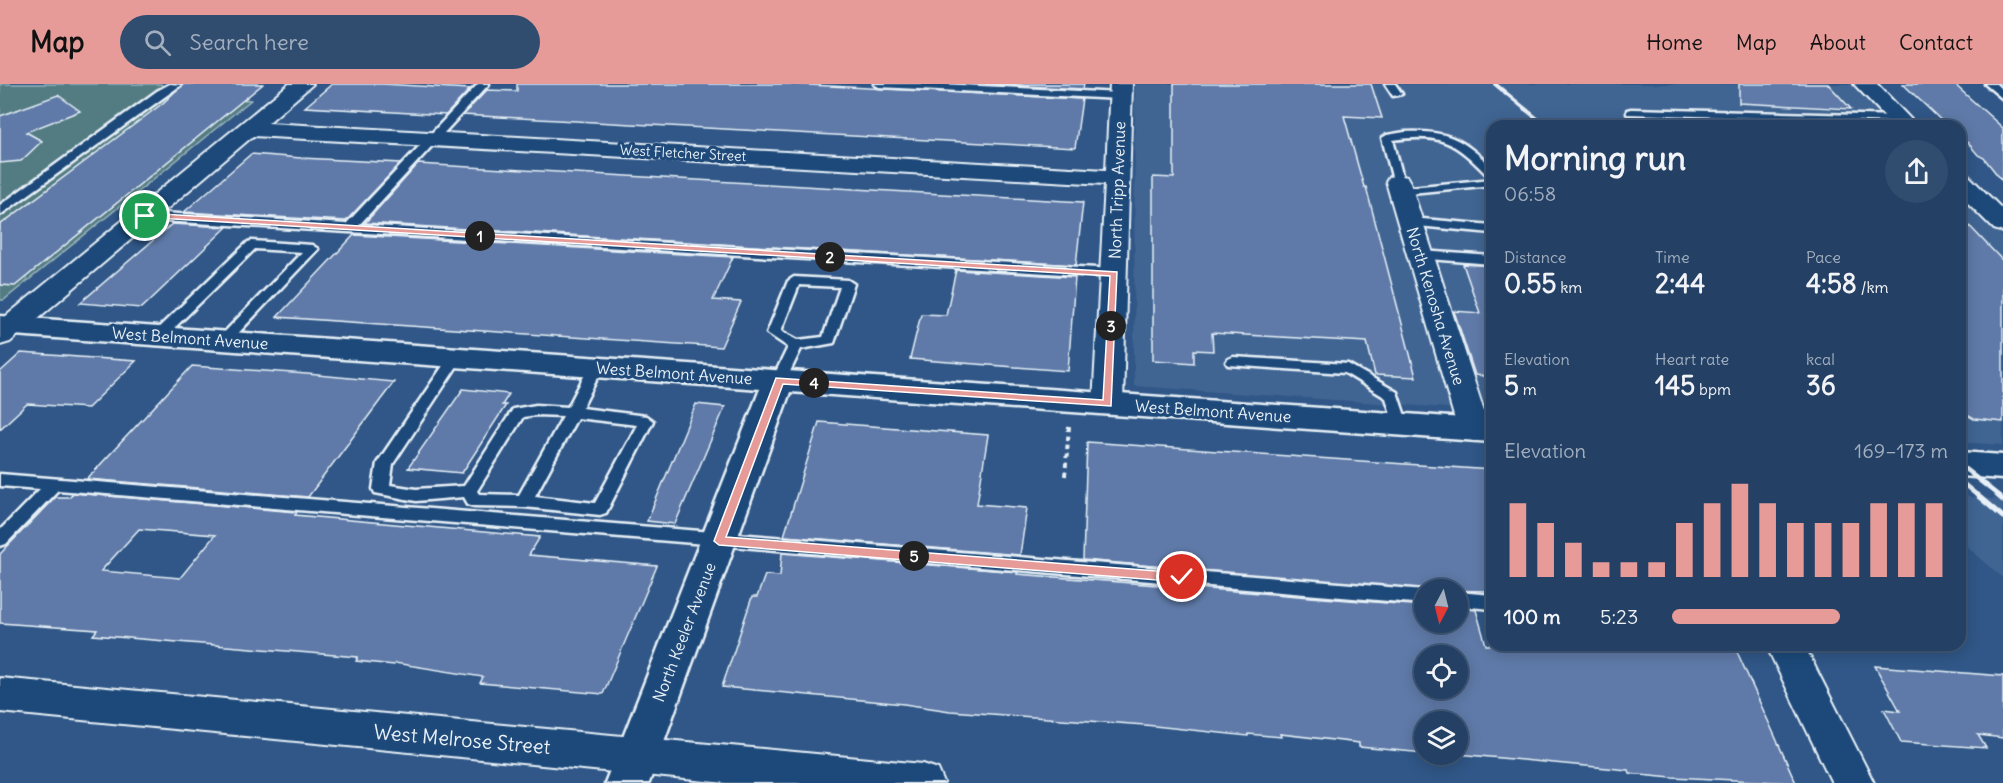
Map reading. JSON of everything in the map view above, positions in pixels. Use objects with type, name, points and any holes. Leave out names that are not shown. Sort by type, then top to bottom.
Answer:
[{"type":"main road","name":"West Belmont Avenue","points":[[4,329],[158,336],[1483,430]]},
{"type":"main road","name":"North Keeler Avenue","points":[[632,769],[779,380]]},
{"type":"main road","points":[[1966,464],[2003,467]]},
{"type":"street","points":[[4,329],[145,216],[302,84]]},
{"type":"street","points":[[1865,84],[1901,120]]},
{"type":"street","name":"North Tripp Avenue","points":[[1108,404],[1121,90]]},
{"type":"street","name":"West Fletcher Street","points":[[248,129],[1118,178]]},
{"type":"street","name":"North Kenosha Avenue","points":[[1400,187],[1421,255],[1483,430]]},
{"type":"street","points":[[1966,187],[2003,224]]},
{"type":"street","points":[[1788,651],[1853,783]]},
{"type":"street","name":"West Melrose Street","points":[[0,695],[632,769],[924,783]]},
{"type":"lane","points":[[349,228],[484,84]]},
{"type":"lane","points":[[879,84],[1121,90]]},
{"type":"lane","points":[[1390,84],[1397,94]]},
{"type":"lane","points":[[1990,84],[2003,96]]},
{"type":"lane","points":[[0,211],[161,93],[176,85]]},
{"type":"lane","points":[[1631,112],[1849,120]]},
{"type":"lane","points":[[1486,168],[1462,145],[1452,140],[1405,135],[1388,138],[1400,187],[1486,182]]},
{"type":"lane","points":[[145,216],[1114,273]]},
{"type":"lane","points":[[1411,222],[1486,228]]},
{"type":"lane","points":[[158,336],[252,245],[312,249],[223,341]]},
{"type":"lane","points":[[1421,255],[1486,260]]},
{"type":"lane","points":[[794,281],[848,284],[829,340],[796,345],[774,333],[794,281]]},
{"type":"lane","points":[[779,380],[796,345]]},
{"type":"lane","points":[[456,357],[385,463],[381,489],[416,495],[469,491]]},
{"type":"lane","points":[[1233,362],[1348,369],[1392,395],[1401,425]]},
{"type":"lane","points":[[524,501],[596,367]]},
{"type":"lane","points":[[536,410],[573,412],[646,421],[600,509],[524,501],[474,500],[469,491],[518,414],[536,410]]},
{"type":"lane","points":[[0,480],[719,541],[1414,596]]},
{"type":"lane","points":[[0,540],[54,485]]},
{"type":"lane","points":[[1468,600],[1486,601]]},
{"type":"path","points":[[1065,476],[1069,427]]},
{"type":"shaded area","points":[[1135,84],[1853,84],[1888,120],[1486,120],[1486,411],[1134,386]]},
{"type":"shaded area","points":[[1966,200],[2003,238],[2003,445],[1966,442]]},
{"type":"shaded area","points":[[1966,496],[2003,500],[2003,578],[1966,545]]},
{"type":"green space","points":[[0,84],[161,84],[172,95],[181,97],[251,100],[4,300],[0,300]]},
{"type":"building","points":[[183,84],[263,84],[15,286],[0,285],[0,225],[163,103]]},
{"type":"building","points":[[332,84],[383,84],[470,89],[446,115],[305,107]]},
{"type":"building","points":[[517,84],[790,84],[1082,99],[1075,148],[463,115],[487,90],[517,91]]},
{"type":"building","points":[[985,84],[1084,84],[1083,89]]},
{"type":"building","points":[[1174,84],[1371,84],[1382,118],[1344,116],[1364,187],[1366,187],[1416,377],[1375,375],[1367,342],[1212,333],[1213,351],[1194,350],[1194,363],[1153,360],[1153,177],[1174,178]]},
{"type":"building","points":[[1739,84],[1828,84],[1851,109],[1739,103]]},
{"type":"building","points":[[1903,84],[1954,84],[2003,128],[2003,182],[1984,158],[1966,142],[1966,120],[1941,120]]},
{"type":"building","points":[[58,95],[80,111],[26,132],[42,141],[21,161],[0,163],[0,116]]},
{"type":"building","points":[[251,154],[401,163],[346,221],[184,212]]},
{"type":"building","points":[[418,164],[1083,202],[1076,265],[365,223]]},
{"type":"building","points":[[1966,222],[2003,261],[2003,422],[1974,419],[1966,414]]},
{"type":"building","points":[[172,224],[227,227],[142,308],[80,303]]},
{"type":"building","points":[[354,235],[733,257],[713,300],[741,302],[721,347],[277,317]]},
{"type":"building","points":[[1463,264],[1486,266],[1486,376],[1475,375],[1454,311],[1480,313]]},
{"type":"building","points":[[956,270],[1075,277],[1068,371],[910,359],[921,314],[946,315]]},
{"type":"building","points":[[21,353],[136,361],[88,408],[27,404],[0,429],[0,372]]},
{"type":"building","points":[[192,366],[394,382],[308,497],[87,479]]},
{"type":"building","points":[[463,389],[509,394],[502,405],[506,405],[462,473],[408,468]]},
{"type":"building","points":[[696,404],[725,407],[675,524],[647,521]]},
{"type":"building","points":[[819,422],[988,435],[977,504],[1027,508],[1020,555],[784,536]]},
{"type":"building","points":[[1087,442],[1486,470],[1486,591],[1468,591],[1468,579],[1414,579],[1414,589],[1083,560]]},
{"type":"building","points":[[73,493],[297,512],[295,515],[540,537],[529,555],[657,566],[603,694],[480,683],[483,677],[395,663],[394,665],[356,661],[358,657],[93,635],[97,630],[0,623],[0,554],[55,497],[69,497]],"holes":[[[139,529],[215,535],[180,578],[101,571]]]},
{"type":"building","points":[[782,553],[1414,605],[1414,633],[1468,633],[1468,609],[1476,610],[1486,651],[1737,651],[1796,783],[1672,777],[1629,773],[1628,770],[1468,755],[1468,711],[1414,711],[1414,752],[1359,747],[1359,743],[1280,734],[1281,737],[1248,734],[1248,736],[1145,725],[950,711],[904,704],[722,687],[752,597],[757,597],[765,575],[780,576]]},
{"type":"building","points":[[1875,666],[2003,676],[2003,738],[1978,735],[1986,748],[1901,742],[1884,709],[1900,711]]},
{"type":"railway","points":[[1495,84],[1539,120]]},
{"type":"railway","points":[[1966,470],[1999,496]]},
{"type":"railway","points":[[1966,486],[1978,496]]},
{"type":"railway","points":[[1977,495],[2003,517]]},
{"type":"railway","points":[[1997,495],[2003,500]]},
{"type":"route","points":[[145,216],[1114,273],[1108,404],[779,380],[719,541],[1182,577]]}]
